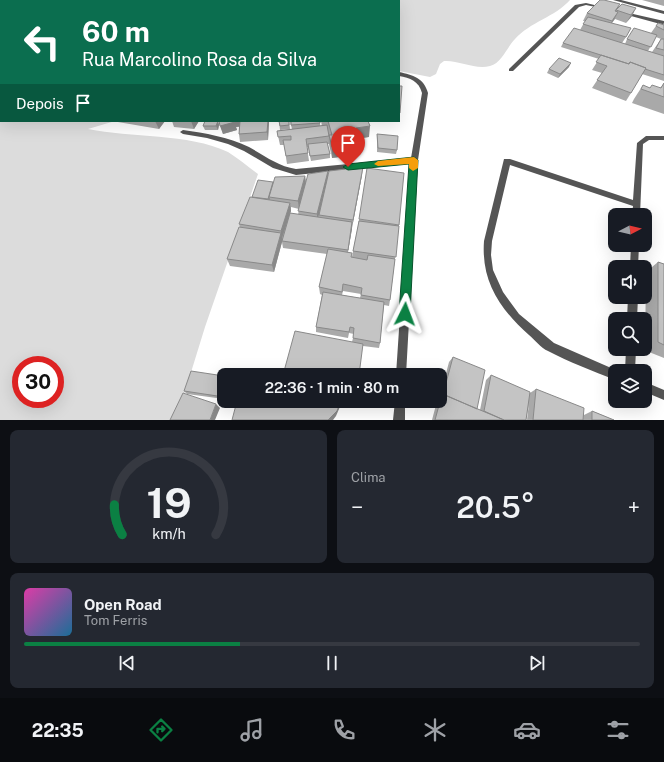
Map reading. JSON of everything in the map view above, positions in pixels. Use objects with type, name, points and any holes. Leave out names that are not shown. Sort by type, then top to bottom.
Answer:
[{"type":"street","points":[[615,0],[664,13]]},
{"type":"street","points":[[511,70],[577,6],[589,4],[611,9]]},
{"type":"street","points":[[618,11],[664,23]]},
{"type":"street","points":[[400,74],[417,79],[423,85],[425,93],[414,160],[401,368]]},
{"type":"street","points":[[183,132],[211,136],[245,149],[276,167],[296,172],[414,160]]},
{"type":"street","points":[[637,208],[640,144],[648,138],[664,138]]},
{"type":"street","points":[[608,372],[550,347],[516,317],[494,285],[487,255],[488,241],[507,161],[637,204]]},
{"type":"street","points":[[652,390],[664,395]]},
{"type":"street","points":[[399,420],[400,408]]},
{"type":"shaded area","points":[[400,0],[570,0],[557,11],[521,33],[512,42],[498,62],[490,66],[479,67],[444,61],[440,64],[436,74],[430,77],[400,71]]},
{"type":"shaded area","points":[[0,122],[112,122],[88,129],[177,139],[212,146],[228,152],[258,174],[205,327],[184,395],[179,420],[0,420]]},
{"type":"building","points":[[600,0],[620,4],[615,11],[618,12],[612,21],[587,13]]},
{"type":"building","points":[[622,4],[636,8],[631,15],[616,10]]},
{"type":"building","points":[[588,17],[631,28],[626,37],[583,24]]},
{"type":"building","points":[[658,23],[664,25],[664,30],[656,26]]},
{"type":"building","points":[[574,28],[664,56],[664,75],[630,62],[629,64],[563,43]]},
{"type":"building","points":[[634,28],[657,35],[651,47],[627,39]]},
{"type":"building","points":[[661,39],[664,39],[664,50],[656,48]]},
{"type":"building","points":[[601,55],[629,64],[630,62],[646,68],[631,93],[597,80],[607,66],[596,62]]},
{"type":"building","points":[[559,58],[571,63],[560,74],[549,69]]},
{"type":"building","points":[[664,83],[664,97],[641,89],[643,85],[650,88],[652,85],[661,88]]},
{"type":"building","points":[[400,86],[402,86],[400,113]]},
{"type":"building","points":[[205,122],[218,122],[216,126],[203,126]]},
{"type":"building","points":[[219,122],[235,122],[220,126]]},
{"type":"building","points":[[240,122],[268,122],[267,132],[239,134]]},
{"type":"building","points":[[279,122],[289,122],[289,125],[280,126]]},
{"type":"building","points":[[291,122],[320,122],[320,123],[291,125]]},
{"type":"building","points":[[328,122],[368,122],[370,126],[356,128],[362,143],[332,147],[329,135],[332,135]]},
{"type":"building","points":[[327,125],[329,136],[306,139],[308,153],[286,156],[283,140],[291,140],[291,136],[278,137],[277,131]]},
{"type":"building","points":[[377,134],[398,136],[397,150],[378,148]]},
{"type":"building","points":[[327,142],[330,154],[310,156],[308,144]]},
{"type":"building","points":[[363,167],[353,220],[319,215],[329,171]]},
{"type":"building","points":[[367,168],[404,173],[399,225],[359,219]]},
{"type":"building","points":[[328,171],[317,214],[298,211],[308,174]]},
{"type":"building","points":[[305,176],[298,201],[269,197],[275,177]]},
{"type":"building","points":[[258,180],[273,182],[268,199],[252,197]]},
{"type":"building","points":[[250,197],[290,203],[281,231],[239,224]]},
{"type":"building","points":[[290,213],[352,222],[348,250],[282,241]]},
{"type":"building","points":[[359,221],[399,226],[396,257],[353,251]]},
{"type":"building","points":[[239,227],[281,233],[272,265],[227,259]]},
{"type":"building","points":[[328,249],[352,253],[351,257],[367,260],[368,255],[395,259],[390,300],[361,295],[362,288],[343,284],[342,292],[319,287]]},
{"type":"building","points":[[658,262],[664,264],[664,345],[658,342]]},
{"type":"building","points":[[323,292],[384,302],[380,343],[353,338],[354,328],[350,327],[349,332],[316,327]]},
{"type":"building","points":[[295,331],[363,344],[360,368],[285,368]]},
{"type":"building","points":[[453,357],[485,370],[477,409],[447,396],[447,379]]},
{"type":"building","points":[[191,371],[217,375],[217,396],[184,391]]},
{"type":"building","points":[[491,375],[530,392],[526,420],[504,420],[484,411]]},
{"type":"building","points":[[536,389],[584,408],[583,420],[533,420]]},
{"type":"building","points":[[183,393],[216,404],[210,420],[170,420]]},
{"type":"building","points":[[447,396],[504,420],[435,420],[438,408],[447,408]]},
{"type":"building","points":[[235,408],[338,408],[328,420],[232,420]]},
{"type":"building","points":[[592,411],[614,420],[592,420]]},
{"type":"slow traffic","points":[[378,164],[414,160],[413,168]]},
{"type":"route","points":[[348,167],[414,160],[405,314]]}]
